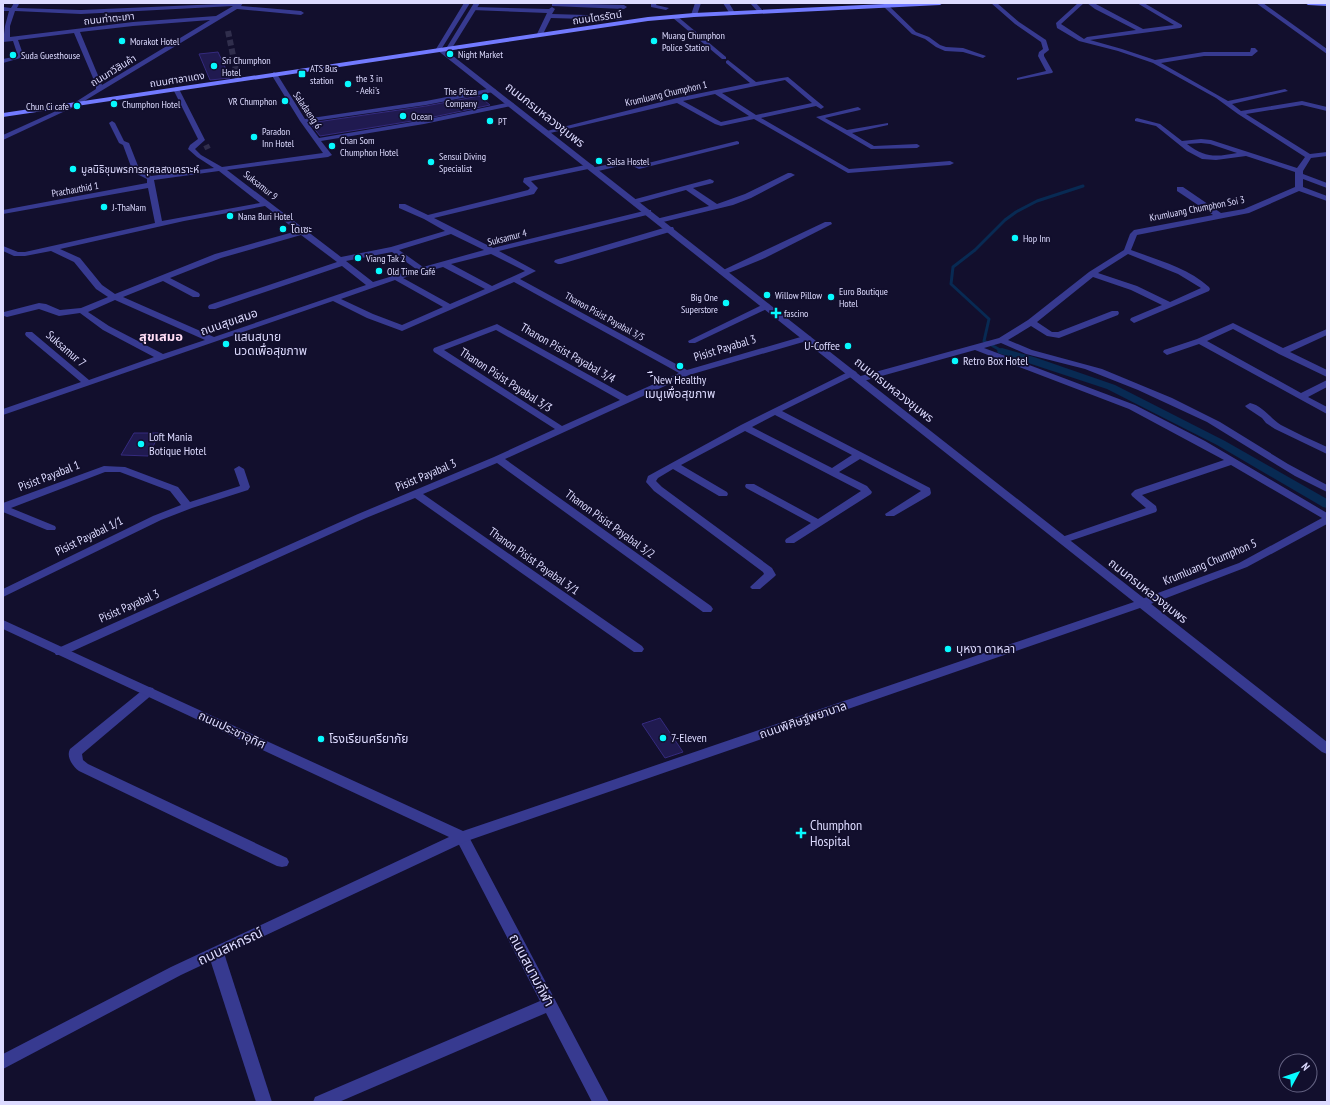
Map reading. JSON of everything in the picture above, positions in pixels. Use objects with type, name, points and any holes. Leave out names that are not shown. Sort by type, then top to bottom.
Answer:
[{"type":"main road","name":"ถนนไตรรัตน์","points":[[444,50],[619,20],[940,3]]},
{"type":"main road","points":[[1308,3],[1327,4]]},
{"type":"main road","name":"ถนนศาลาแดง","points":[[3,115],[444,50]]},
{"type":"street","points":[[5,40],[9,17],[17,3]]},
{"type":"street","points":[[120,10],[126,3]]},
{"type":"street","points":[[444,50],[477,3]]},
{"type":"street","points":[[654,3],[653,6],[655,7],[666,8]]},
{"type":"street","points":[[694,15],[698,3]]},
{"type":"street","points":[[726,3],[732,14]]},
{"type":"street","points":[[753,3],[761,12]]},
{"type":"street","points":[[994,3],[1017,23],[1044,41],[1046,46],[1046,50],[1041,53],[1041,56],[1050,72],[1019,80]]},
{"type":"street","points":[[1081,3],[1058,24],[1059,28],[1081,40],[1120,50],[1155,62],[1226,103],[1309,156],[1327,154]]},
{"type":"street","points":[[1090,3],[1096,8],[1143,31]]},
{"type":"street","points":[[1081,40],[1178,27],[1180,25],[1140,3]]},
{"type":"street","points":[[1259,3],[1327,52]]},
{"type":"street","points":[[1266,3],[1327,46]]},
{"type":"street","points":[[444,50],[453,25],[465,6],[474,9],[550,13],[619,20],[624,5],[554,4],[550,13],[540,34]]},
{"type":"street","points":[[3,9],[81,12],[240,5],[302,13]]},
{"type":"street","name":"ถนนทวีสินค้า","points":[[76,104],[240,5]]},
{"type":"street","points":[[886,6],[914,32],[927,38],[938,46],[945,49],[963,50],[983,56]]},
{"type":"street","points":[[675,17],[756,84]]},
{"type":"street","name":"ถนนท่าตะเภา","points":[[5,40],[76,30],[217,18]]},
{"type":"street","points":[[453,25],[463,25]]},
{"type":"street","points":[[76,30],[99,85],[99,90]]},
{"type":"street","points":[[3,61],[21,57],[15,39]]},
{"type":"street","points":[[1155,62],[1204,54],[1252,54],[1255,52],[1253,49]]},
{"type":"street","name":"ถนนกรมหลวงชุมพร","points":[[444,50],[1327,749]]},
{"type":"street","name":"Saladaeng 6","points":[[274,74],[303,121],[328,155]]},
{"type":"street","name":"Krumluang Chumphon 1","points":[[546,132],[677,100],[786,78],[817,104]]},
{"type":"street","points":[[176,89],[205,146]]},
{"type":"street","points":[[303,121],[426,103],[494,90]]},
{"type":"street","points":[[1226,103],[1285,91]]},
{"type":"street","points":[[716,92],[848,172],[950,163]]},
{"type":"street","points":[[677,100],[721,124],[817,104],[831,114]]},
{"type":"street","points":[[1240,113],[1302,103],[1327,109]]},
{"type":"street","points":[[3,138],[76,104]]},
{"type":"street","points":[[317,140],[424,122],[511,104]]},
{"type":"street","points":[[858,109],[819,117],[848,132],[873,148],[917,146]]},
{"type":"street","points":[[1137,120],[1158,126],[1200,156],[1216,159],[1246,154]]},
{"type":"street","points":[[112,124],[122,143],[126,143],[137,172],[150,181],[159,225]]},
{"type":"street","points":[[848,132],[886,124]]},
{"type":"street","points":[[1180,143],[1206,141],[1299,173],[1327,186]]},
{"type":"street","points":[[427,217],[531,192],[534,188],[527,182],[527,180],[629,162],[639,167],[737,143]]},
{"type":"street","points":[[192,146],[205,146],[199,156],[192,149],[192,146]]},
{"type":"street","name":"Prachauthid 1","points":[[3,212],[150,181],[221,169],[328,155]]},
{"type":"street","name":"Suksamur 9","points":[[199,156],[221,169],[373,286]]},
{"type":"street","points":[[1309,156],[1299,173],[1299,188],[1327,198]]},
{"type":"street","points":[[659,221],[716,207],[748,196],[791,175]]},
{"type":"street","points":[[635,202],[710,180]]},
{"type":"street","points":[[686,187],[716,207]]},
{"type":"street","name":"Krumluang Chumphon Soi 3","points":[[1127,251],[1134,234],[1137,232],[1246,211],[1299,188]]},
{"type":"street","points":[[1180,189],[1220,216]]},
{"type":"street","points":[[3,248],[17,254],[25,254],[266,204]]},
{"type":"street","points":[[335,299],[370,316],[402,328],[448,306],[532,271],[427,217],[402,206]]},
{"type":"street","name":"Suksamur 4","points":[[373,286],[422,270],[491,251],[648,212]]},
{"type":"street","points":[[723,272],[762,256],[828,224]]},
{"type":"street","points":[[558,262],[670,229]]},
{"type":"street","points":[[212,307],[341,262],[393,249],[452,231]]},
{"type":"street","points":[[7,314],[39,306],[59,313],[83,310],[218,256],[302,232]]},
{"type":"street","points":[[54,249],[77,260],[103,291],[214,340]]},
{"type":"street","points":[[393,249],[422,270]]},
{"type":"street","points":[[756,587],[770,575],[768,570],[658,489],[651,482],[653,476],[775,410],[856,376],[1000,341],[1031,322],[1092,274],[1127,251],[1188,276],[1206,289],[1134,320]]},
{"type":"street","points":[[444,264],[490,288]]},
{"type":"street","points":[[1092,274],[1134,288],[1169,305]]},
{"type":"street","points":[[164,278],[196,296]]},
{"type":"street","points":[[396,278],[448,306]]},
{"type":"street","name":"Thanon Pisist Payabal 3/5","points":[[514,279],[686,373]]},
{"type":"street","name":"ถนนสุขเสมอ","points":[[4,411],[373,286]]},
{"type":"street","points":[[692,341],[766,306]]},
{"type":"street","points":[[83,310],[84,313],[106,328],[162,358]]},
{"type":"street","points":[[1031,322],[1050,334],[1059,335],[1114,313]]},
{"type":"street","points":[[1167,352],[1200,341],[1233,326],[1327,374]]},
{"type":"street","name":"Thanon Pisist Payabal 3/3","points":[[498,327],[437,350],[562,430]]},
{"type":"street","name":"Thanon Pisist Payabal 3/4","points":[[498,327],[626,400]]},
{"type":"street","points":[[1282,352],[1327,332]]},
{"type":"street","name":"Suksamur 7","points":[[29,334],[87,383]]},
{"type":"street","name":"Pisist Payabal 3","points":[[60,652],[415,493],[498,459],[686,373],[807,338]]},
{"type":"street","points":[[1000,341],[1019,349],[1078,365],[1162,397],[1216,424],[1311,482],[1327,489]]},
{"type":"street","points":[[1200,341],[1327,411]]},
{"type":"street","points":[[979,347],[1132,406],[1232,461],[1327,518]]},
{"type":"street","points":[[1301,397],[1327,383]]},
{"type":"street","points":[[1250,406],[1266,416],[1269,421],[1278,427],[1327,451]]},
{"type":"street","points":[[775,410],[926,490],[926,493],[890,514]]},
{"type":"street","points":[[744,427],[863,488],[867,492],[790,541]]},
{"type":"street","points":[[832,472],[860,455]]},
{"type":"street","name":"Thanon Pisist Payabal 3/2","points":[[498,459],[707,609]]},
{"type":"street","points":[[1063,540],[1152,510],[1152,508],[1136,496],[1138,492],[1232,461]]},
{"type":"street","points":[[673,465],[723,494]]},
{"type":"street","name":"Pisist Payabal 1","points":[[3,508],[104,469],[121,469],[174,489],[188,506]]},
{"type":"street","name":"Pisist Payabal 1/1","points":[[3,593],[130,531],[188,506],[244,488],[245,487],[238,470]]},
{"type":"street","points":[[750,486],[818,523]]},
{"type":"street","name":"Thanon Pisist Payabal 3/1","points":[[415,493],[638,649]]},
{"type":"street","points":[[3,508],[51,528]]},
{"type":"street","name":"Krumluang Chumphon 5","points":[[1143,603],[1243,565],[1327,518]]},
{"type":"street","name":"ถนนพิศิษฐ์พยาบาล","points":[[462,837],[1143,603]]},
{"type":"street","name":"ถนนประชาอุทิศ","points":[[3,624],[60,652],[149,691],[462,837]]},
{"type":"street","points":[[149,691],[75,752],[76,761],[81,767],[95,772],[282,862]]},
{"type":"street","name":"ถนนสหกรณ์","points":[[3,1062],[176,971],[462,837]]},
{"type":"street","name":"ถนนสนามกีฬา","points":[[462,837],[601,1102]]},
{"type":"street","points":[[216,952],[264,1102]]},
{"type":"street","points":[[321,1102],[550,1004]]},
{"type":"building","name":"Sri Chumphon Hotel","points":[[218,52],[230,78],[210,80],[199,54]]},
{"type":"building","name":"Ocean","points":[[479,96],[490,105],[424,119],[320,136],[310,123],[426,106]]},
{"type":"building","name":"Loft Mania Botique Hotel","points":[[134,433],[160,433],[148,456],[121,455]]},
{"type":"building","name":"7-Eleven","points":[[660,718],[683,752],[665,758],[642,724]]},
{"type":"waterway","points":[[1002,351],[984,341],[989,319],[951,284],[953,267],[975,250],[1005,220],[1016,212],[1037,201],[1083,186]]},
{"type":"waterway","points":[[1002,351],[1111,387],[1221,443],[1327,504]]},
{"type":"tunnel","points":[[228,31],[238,80]]},
{"type":"tunnel","points":[[206,145],[208,149]]},
{"type":"place","name":"Morakot Hotel","points":[[122,41]]},
{"type":"place","name":"Muang Chumphon Police Station","points":[[654,41]]},
{"type":"place","name":"Night Market","points":[[450,54]]},
{"type":"place","name":"Suda Guesthouse","points":[[13,55]]},
{"type":"place","name":"Sri Chumphon Hotel","points":[[214,66]]},
{"type":"place","name":"ATS Bus station","points":[[302,74]]},
{"type":"place","name":"the 3 in - Aeki's","points":[[348,84]]},
{"type":"place","name":"The Pizza Company","points":[[485,97]]},
{"type":"place","name":"VR Chumphon","points":[[285,101]]},
{"type":"place","name":"Chumphon Hotel","points":[[114,104]]},
{"type":"place","name":"Chun Ci cafe","points":[[77,106]]},
{"type":"place","name":"Ocean","points":[[403,116]]},
{"type":"place","name":"PT","points":[[490,121]]},
{"type":"place","name":"Paradon Inn Hotel","points":[[254,137]]},
{"type":"place","name":"Chan Som Chumphon Hotel","points":[[332,146]]},
{"type":"place","name":"Salsa Hostel","points":[[599,161]]},
{"type":"place","name":"Sensui Diving Specialist","points":[[431,162]]},
{"type":"place","name":"มูลนิธิชุมพรการกุศลสงเคราะห์","points":[[73,169]]},
{"type":"place","name":"J-ThaNam","points":[[104,207]]},
{"type":"place","name":"Nana Buri Hotel","points":[[230,216]]},
{"type":"place","name":"โดเซะ","points":[[283,229]]},
{"type":"place","name":"Hop Inn","points":[[1015,238]]},
{"type":"place","name":"Viang Tak 2","points":[[358,258]]},
{"type":"place","name":"Old Time Café","points":[[379,271]]},
{"type":"place","name":"Willow Pillow","points":[[767,295]]},
{"type":"place","name":"Euro Boutique Hotel","points":[[831,297]]},
{"type":"place","name":"Big One Superstore","points":[[726,303]]},
{"type":"place","name":"fascino","points":[[776,313]]},
{"type":"place","name":"แสนสบาย นวดเพื่อสุขภาพ","points":[[226,344]]},
{"type":"place","name":"U-Coffee","points":[[848,346]]},
{"type":"place","name":"Retro Box Hotel","points":[[955,361]]},
{"type":"place","name":"์ืNew Healthy เมนูเพื่อสุขภาพ","points":[[680,366]]},
{"type":"place","name":"Loft Mania Botique Hotel","points":[[141,444]]},
{"type":"place","name":"บุหงา ดาหลา","points":[[948,649]]},
{"type":"place","name":"7-Eleven","points":[[663,738]]},
{"type":"place","name":"โรงเรียนศรียาภัย","points":[[321,739]]},
{"type":"place","name":"Chumphon Hospital","points":[[801,833]]},
{"type":"district","name":"สุขเสมอ","points":[[161,336]]}]
